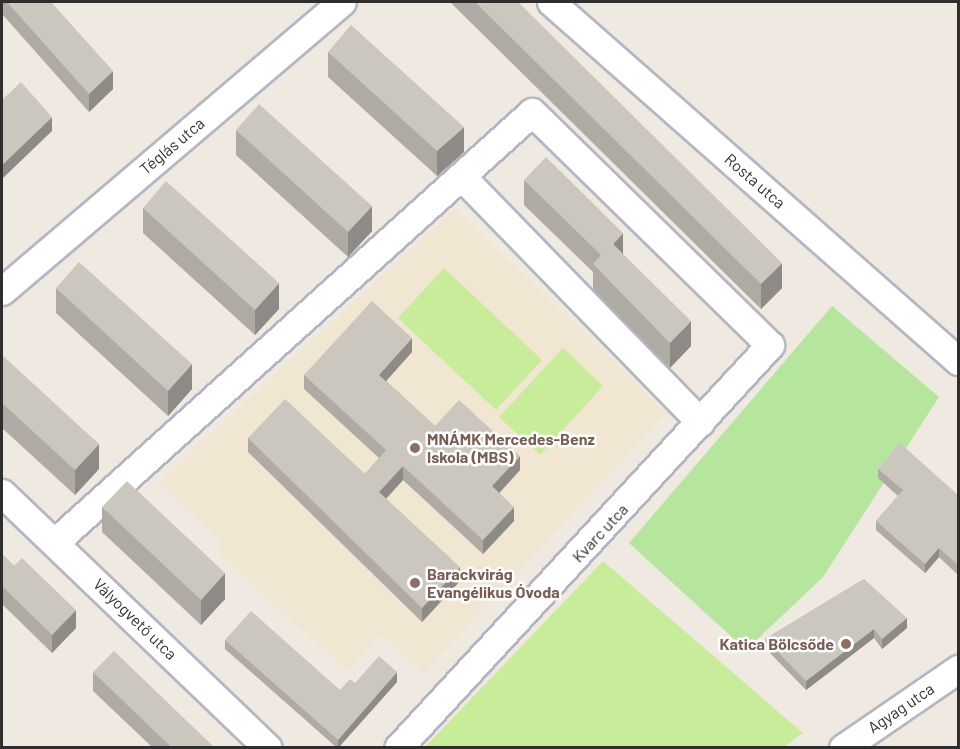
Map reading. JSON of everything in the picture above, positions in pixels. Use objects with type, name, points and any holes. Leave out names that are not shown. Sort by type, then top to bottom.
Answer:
[{"type":"street","name":"Téglás utca","points":[[2,291],[342,2]]},
{"type":"street","name":"Rosta utca","points":[[551,2],[958,361]]},
{"type":"street","name":"Kvarc utca","points":[[398,747],[770,345],[532,112],[462,177]]},
{"type":"street","points":[[55,542],[462,177],[700,422]]},
{"type":"street","name":"Vályogvető utca","points":[[2,493],[268,747]]},
{"type":"street","name":"Agyag utca","points":[[843,747],[958,669]]},
{"type":"shaded area","name":"MNÁMK Mercedes-Benz Iskola (MBS)","points":[[455,209],[666,413],[424,673],[381,635],[347,671],[216,551],[223,543],[159,482]]},
{"type":"green space","points":[[444,268],[542,360],[496,410],[398,318]]},
{"type":"green space","points":[[832,306],[939,397],[823,577],[746,650],[629,543]]},
{"type":"green space","points":[[563,348],[603,386],[540,455],[499,417]]},
{"type":"green space","points":[[603,561],[803,733],[783,748],[425,747]]},
{"type":"building","points":[[7,2],[51,2],[113,71],[89,94]]},
{"type":"building","points":[[475,2],[518,2],[782,263],[761,284]]},
{"type":"building","points":[[351,25],[464,127],[437,151],[328,52]]},
{"type":"building","points":[[21,82],[52,117],[2,165],[2,100]]},
{"type":"building","points":[[259,104],[372,206],[348,232],[236,130]]},
{"type":"building","points":[[546,157],[623,233],[613,244],[691,321],[670,343],[593,264],[601,255],[524,180]]},
{"type":"building","points":[[166,181],[279,283],[255,310],[143,208]]},
{"type":"building","points":[[79,262],[192,364],[168,391],[56,288]]},
{"type":"building","points":[[372,301],[412,338],[379,375],[435,426],[459,400],[520,456],[492,486],[514,507],[483,540],[403,466],[379,492],[460,567],[422,608],[248,438],[285,399],[365,474],[386,450],[304,375]]},
{"type":"building","points":[[2,355],[99,444],[75,470],[2,403]]},
{"type":"building","points":[[900,443],[958,495],[958,565],[939,548],[925,564],[876,521],[903,490],[878,469]]},
{"type":"building","points":[[127,481],[225,573],[201,600],[102,507]]},
{"type":"building","points":[[2,554],[14,566],[22,558],[76,610],[52,635],[2,586]]},
{"type":"building","points":[[864,579],[907,618],[882,639],[874,629],[806,681],[765,639]]},
{"type":"building","points":[[251,611],[340,690],[350,679],[355,683],[379,656],[397,672],[338,740],[225,640]]},
{"type":"building","points":[[114,651],[214,747],[171,747],[93,672]]},
{"type":"place","name":"MNÁMK Mercedes-Benz Iskola (MBS)","points":[[415,448]]},
{"type":"place","name":"Barackvirág Evangélikus Óvoda","points":[[415,583]]},
{"type":"place","name":"Katica Bölcsőde","points":[[846,644]]}]
